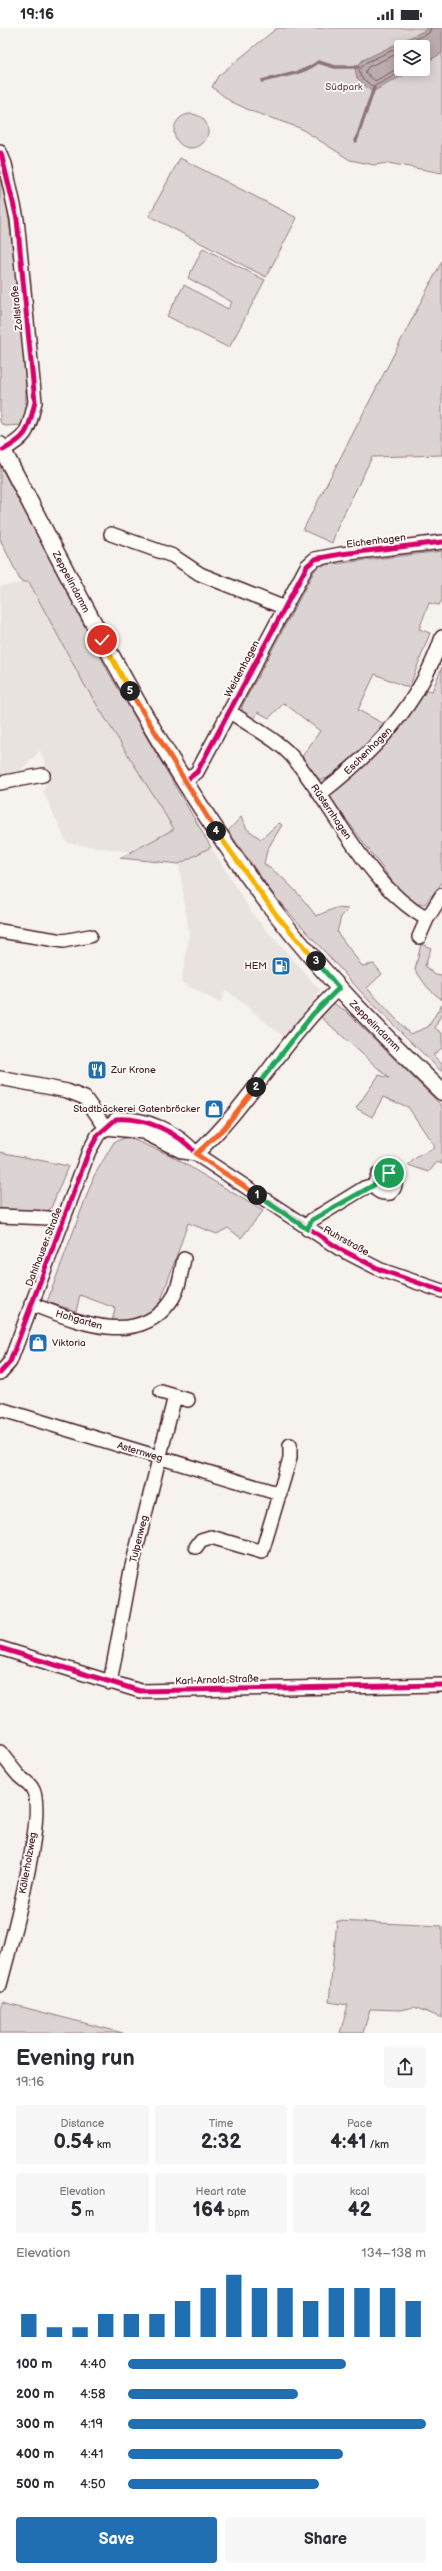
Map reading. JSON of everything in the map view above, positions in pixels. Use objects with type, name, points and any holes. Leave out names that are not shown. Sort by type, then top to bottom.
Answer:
[{"type":"main road","name":"Zeppelindamm","points":[[1,448],[123,679],[184,782],[232,855],[275,913],[339,988],[442,1092]]},
{"type":"street","name":"Zollstraße","points":[[0,152],[5,164],[17,219],[35,402],[29,426],[22,440],[1,448]]},
{"type":"street","points":[[111,534],[173,556],[200,574],[285,608]]},
{"type":"street","name":"Eichenhagen","points":[[312,560],[341,554],[442,542]]},
{"type":"street","name":"Weidenhagen","points":[[184,782],[197,772],[312,560]]},
{"type":"street","name":"Eschenhagen","points":[[320,794],[365,757],[391,729],[416,694],[442,637]]},
{"type":"street","name":"Rüsternhagen","points":[[229,711],[283,748],[294,759],[320,794],[361,856],[386,886],[407,907],[427,919]]},
{"type":"street","points":[[0,783],[43,775]]},
{"type":"street","points":[[419,937],[427,919],[442,895]]},
{"type":"street","points":[[0,931],[64,941],[90,936]]},
{"type":"street","points":[[196,1154],[224,1128],[313,1014],[339,988]]},
{"type":"street","points":[[0,1078],[82,1096],[93,1106],[106,1128]]},
{"type":"street","name":"Ruhrstraße","points":[[106,1128],[138,1131],[183,1152],[196,1154],[307,1229],[340,1249],[381,1270],[442,1291]]},
{"type":"street","name":"Dahlhauser Straße","points":[[0,1373],[10,1362],[89,1151],[98,1135],[106,1128]]},
{"type":"street","points":[[307,1229],[312,1220],[374,1185]]},
{"type":"street","points":[[0,1216],[48,1218],[62,1222]]},
{"type":"street","name":"Hohgarten","points":[[31,1304],[71,1319],[106,1327],[136,1325],[152,1318],[171,1302],[184,1259]]},
{"type":"street","name":"Tulpenweg","points":[[110,1683],[131,1570],[158,1457],[182,1398],[162,1392]]},
{"type":"street","name":"Asternweg","points":[[0,1409],[280,1494]]},
{"type":"street","points":[[196,1547],[201,1540],[211,1537],[262,1552],[290,1458],[290,1445]]},
{"type":"street","name":"Karl-Arnold-Straße","points":[[0,1648],[140,1691],[442,1685]]},
{"type":"street","name":"Köllerholzweg","points":[[0,1752],[19,1776],[32,1788],[35,1802],[35,1836],[10,1952],[1,1980]]},
{"type":"shaded area","points":[[29,582],[84,684],[174,829],[130,852],[67,843],[43,791],[51,776],[40,751],[17,774],[0,774],[0,586]]},
{"type":"shaded area","points":[[211,847],[254,916],[321,991],[284,1037],[226,990],[220,1003],[181,982],[189,935],[179,864]]},
{"type":"green space","name":"Südpark","points":[[277,28],[442,28],[442,173],[388,163],[374,165],[350,160],[300,128],[251,111],[230,101],[212,87],[218,76]]},
{"type":"green space","points":[[191,114],[203,119],[208,131],[203,143],[191,148],[179,143],[174,131],[179,119]]},
{"type":"green space","points":[[180,158],[297,218],[266,277],[149,216]]},
{"type":"green space","points":[[0,166],[3,175],[20,300],[25,363],[25,425],[5,426],[0,422]]},
{"type":"green space","points":[[203,248],[265,280],[229,348],[167,316],[184,285],[228,309],[232,302],[188,278]]},
{"type":"green space","points":[[442,261],[442,455],[372,457],[338,526],[332,543],[303,530]]},
{"type":"green space","points":[[0,465],[109,673],[211,847],[179,864],[120,858],[174,829],[84,684],[29,582],[21,582],[0,539]]},
{"type":"green space","points":[[442,551],[442,600],[439,605],[429,603],[419,629],[430,633],[409,688],[375,674],[358,710],[386,725],[368,744],[328,778],[321,780],[314,775],[301,758],[320,731],[284,703],[269,718],[258,712],[254,720],[242,712],[242,706],[317,566]]},
{"type":"green space","points":[[442,667],[442,883],[425,904],[415,904],[398,889],[329,796],[424,689],[432,691]]},
{"type":"green space","points":[[241,817],[247,829],[261,839],[279,823],[282,825],[267,850],[264,864],[272,869],[292,887],[316,916],[336,908],[349,909],[341,917],[337,932],[362,966],[374,964],[382,974],[367,988],[410,1034],[428,1027],[442,1004],[442,1012],[435,1028],[442,1033],[442,1048],[433,1055],[442,1064],[442,1072],[372,1004],[276,898],[228,831]]},
{"type":"green space","points":[[421,944],[431,948],[425,966],[435,975],[442,976],[442,1000],[428,988],[415,970]]},
{"type":"green space","points":[[333,1003],[346,1011],[442,1106],[442,1164],[437,1162],[429,1172],[408,1165],[417,1157],[435,1147],[408,1107],[383,1097],[372,1117],[356,1108],[379,1075],[389,1078],[321,1017]]},
{"type":"green space","points":[[127,1137],[170,1155],[263,1211],[241,1238],[228,1228],[217,1234],[188,1223],[158,1309],[134,1319],[112,1322],[115,1308],[80,1295],[76,1311],[47,1302],[94,1176],[114,1142]]},
{"type":"green space","points":[[0,1152],[68,1166],[51,1208],[47,1211],[0,1209]]},
{"type":"green space","points":[[337,1921],[442,1926],[442,2018],[414,2007],[400,2010],[370,2009],[363,2033],[340,2033],[348,2005],[329,2002]]},
{"type":"green space","points":[[3,2002],[123,2033],[0,2033],[0,2008]]},
{"type":"water","points":[[430,28],[442,28],[442,53],[430,60],[430,40],[405,40]]},
{"type":"water","points":[[394,45],[394,76],[402,76],[372,92],[357,78],[355,68],[363,60]]},
{"type":"waterway","points":[[262,81],[299,72],[318,62],[335,67],[358,67]]},
{"type":"waterway","points":[[356,141],[374,88]]},
{"type":"cycle path","points":[[1,153],[17,219],[35,402],[29,426],[23,436],[18,441],[3,450]]},
{"type":"cycle path","points":[[184,782],[197,772],[307,566],[315,559],[341,554],[442,542]]},
{"type":"cycle path","points":[[0,1373],[10,1362],[89,1151],[98,1135],[116,1119],[127,1119],[149,1123],[171,1133],[189,1146],[196,1154],[340,1249],[381,1270],[442,1291]]},
{"type":"cycle path","points":[[0,1648],[140,1691],[442,1685]]},
{"type":"place","name":"HEM","points":[[281,966]]},
{"type":"place","name":"Zur Krone","points":[[97,1070]]},
{"type":"place","name":"Stadtbäckerei Gatenbröcker","points":[[214,1109]]},
{"type":"place","name":"Viktoria","points":[[38,1343]]},
{"type":"route","points":[[102,640],[123,679],[184,782],[232,855],[275,913],[339,988],[313,1014],[224,1128],[196,1154],[307,1229],[312,1220],[364,1188],[374,1185],[374,1179],[378,1174],[389,1173]]}]
